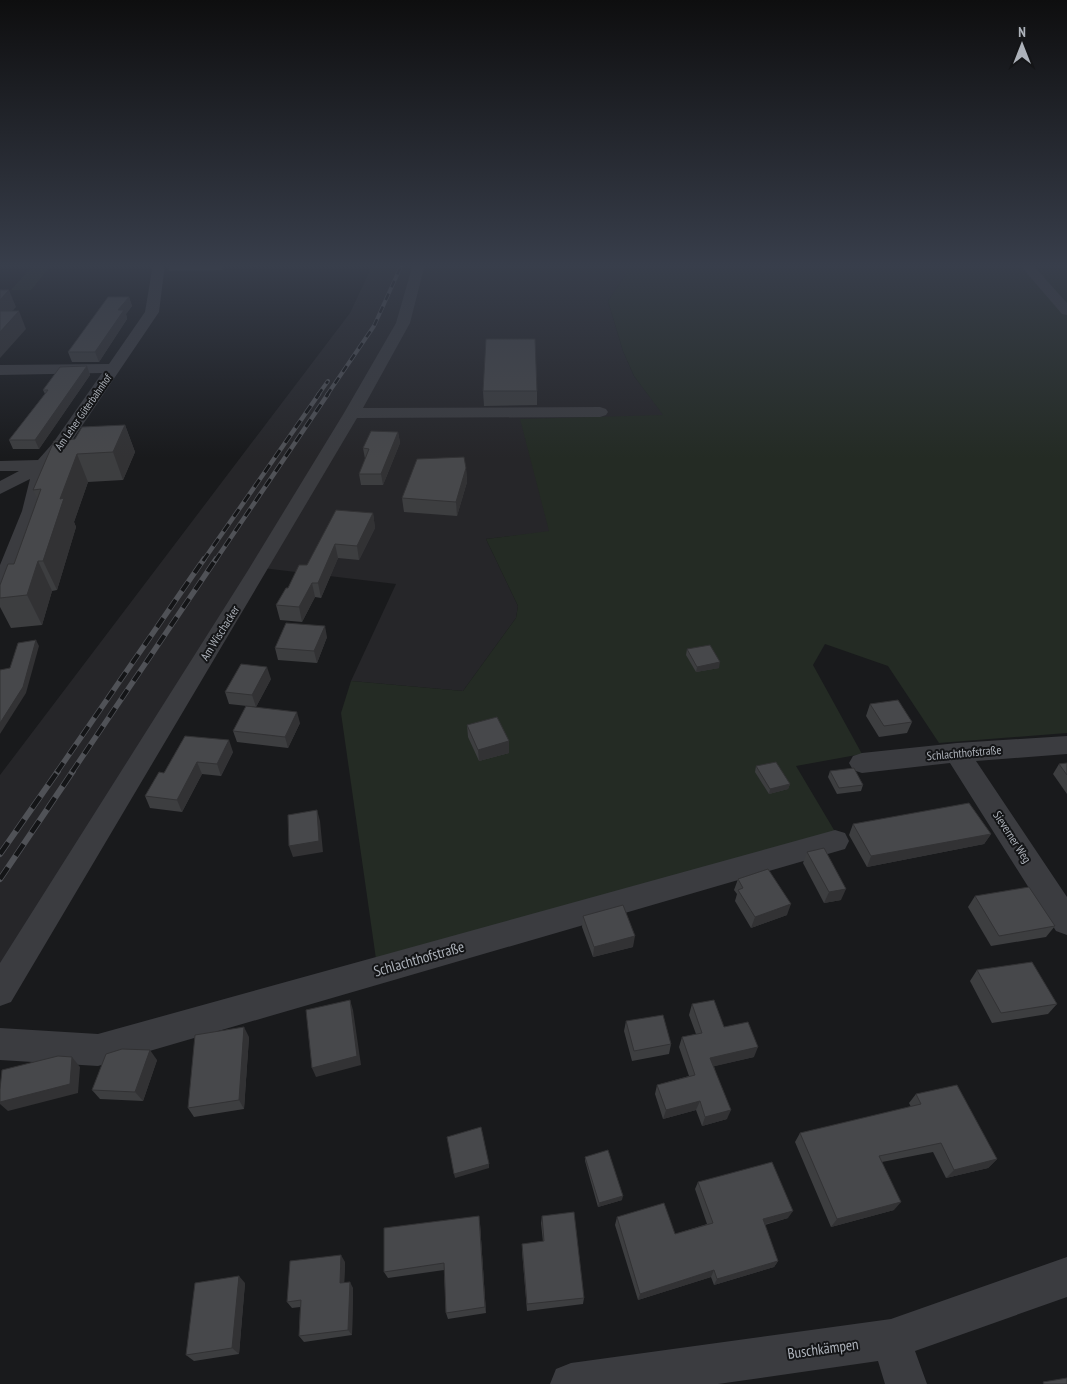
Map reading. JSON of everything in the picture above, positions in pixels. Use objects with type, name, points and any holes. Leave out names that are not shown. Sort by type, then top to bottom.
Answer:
[{"type":"street","name":"Am Leher Güterbahnhof","points":[[0,591],[31,511],[43,465],[59,447],[141,329]]},
{"type":"street","name":"Am Wischacker","points":[[2,986],[258,572],[400,329]]},
{"type":"street","points":[[0,370],[114,368]]},
{"type":"street","points":[[352,413],[600,412]]},
{"type":"street","points":[[0,466],[43,465]]},
{"type":"street","points":[[0,488],[43,465]]},
{"type":"street","name":"Schlachthofstraße","points":[[862,764],[957,753],[1067,746]]},
{"type":"street","name":"Sieverner Weg","points":[[957,753],[1067,922]]},
{"type":"street","name":"Schlachthofstraße","points":[[0,1044],[98,1050],[835,841]]},
{"type":"street","name":"Buschkämpen","points":[[571,1384],[891,1339],[1067,1277]]},
{"type":"street","points":[[891,1339],[906,1384]]},
{"type":"shaded area","points":[[338,329],[616,329],[623,351],[634,376],[664,415],[549,532],[486,539],[518,606],[516,618],[463,691],[351,681],[396,584],[254,567],[0,976],[0,775]]},
{"type":"shaded area","points":[[616,329],[1067,329],[1067,733],[939,743],[888,666],[825,644],[813,665],[862,754],[796,766],[837,835],[376,959],[341,713],[351,681],[463,691],[516,618],[518,606],[486,539],[549,531],[520,419],[663,415],[634,376],[623,351]]},
{"type":"building","points":[[85,329],[111,329],[95,352],[68,352]]},
{"type":"building","points":[[486,339],[535,339],[537,391],[483,391]]},
{"type":"building","points":[[87,366],[35,440],[9,440],[48,390],[43,390],[60,367]]},
{"type":"building","points":[[125,425],[113,452],[77,454],[60,499],[64,498],[43,561],[38,561],[27,595],[0,598],[0,585],[8,564],[14,564],[41,489],[33,490],[54,441],[75,439],[82,427]]},
{"type":"building","points":[[371,431],[398,432],[381,474],[359,474],[369,449],[363,448]]},
{"type":"building","points":[[464,457],[466,468],[456,502],[402,498],[417,459]]},
{"type":"building","points":[[336,510],[373,513],[357,546],[335,544],[318,583],[312,583],[299,607],[276,605],[286,588],[288,588],[299,565],[307,565]]},
{"type":"building","points":[[286,623],[325,626],[314,651],[275,648]]},
{"type":"building","points":[[36,640],[23,687],[0,723],[0,670],[10,668],[18,643]]},
{"type":"building","points":[[710,645],[720,662],[697,667],[687,649]]},
{"type":"building","points":[[241,664],[267,667],[252,695],[225,692]]},
{"type":"building","points":[[898,700],[912,722],[884,726],[870,704]]},
{"type":"building","points":[[246,706],[297,712],[285,737],[233,731]]},
{"type":"building","points":[[497,717],[509,741],[478,750],[467,725]]},
{"type":"building","points":[[185,736],[229,740],[217,764],[197,762],[177,800],[145,796],[159,772],[164,773]]},
{"type":"building","points":[[776,762],[790,784],[770,789],[756,766]]},
{"type":"building","points":[[1067,763],[1067,775],[1059,764]]},
{"type":"building","points":[[854,768],[863,785],[839,788],[830,771]]},
{"type":"building","points":[[969,803],[991,834],[871,856],[853,824]]},
{"type":"building","points":[[317,810],[319,841],[289,846],[288,815]]},
{"type":"building","points":[[824,848],[846,889],[829,892],[807,852]]},
{"type":"building","points":[[768,869],[791,904],[755,917],[738,890],[743,888],[738,879]]},
{"type":"building","points":[[1029,887],[1055,926],[999,936],[975,896]]},
{"type":"building","points":[[623,905],[635,936],[594,947],[583,916]]},
{"type":"building","points":[[1032,962],[1057,1004],[1001,1013],[977,970]]},
{"type":"building","points":[[350,1000],[357,1056],[312,1068],[306,1010]]},
{"type":"building","points":[[714,1000],[724,1027],[748,1022],[758,1047],[710,1058],[731,1110],[705,1117],[700,1101],[666,1110],[657,1085],[695,1075],[682,1037],[702,1033],[692,1004]]},
{"type":"building","points":[[663,1015],[671,1044],[634,1051],[626,1021]]},
{"type":"building","points":[[244,1027],[239,1100],[188,1108],[195,1035]]},
{"type":"building","points":[[122,1049],[150,1050],[135,1092],[92,1090],[106,1054]]},
{"type":"building","points":[[58,1056],[72,1057],[70,1084],[0,1102],[2,1070]]},
{"type":"building","points":[[957,1085],[997,1159],[954,1170],[941,1143],[879,1156],[901,1202],[837,1219],[800,1133],[921,1104],[916,1094]]},
{"type":"building","points":[[481,1127],[489,1164],[454,1174],[447,1137]]},
{"type":"building","points":[[608,1150],[623,1196],[599,1203],[585,1157]]},
{"type":"building","points":[[772,1162],[793,1211],[763,1219],[778,1261],[717,1279],[714,1270],[640,1294],[617,1217],[664,1203],[675,1234],[713,1223],[698,1182]]},
{"type":"building","points":[[574,1212],[584,1298],[527,1304],[522,1244],[544,1241],[542,1216]]},
{"type":"building","points":[[479,1216],[485,1307],[446,1313],[444,1263],[384,1272],[384,1228]]},
{"type":"building","points":[[341,1255],[340,1283],[350,1282],[348,1330],[299,1336],[301,1300],[287,1302],[290,1261]]},
{"type":"building","points":[[239,1276],[232,1348],[186,1355],[195,1283]]},
{"type":"building","points":[[1067,1378],[1067,1384],[1044,1384],[1043,1382]]},
{"type":"railway","points":[[327,395],[372,329]]},
{"type":"railway","points":[[318,395],[328,381]]},
{"type":"railway","points":[[203,561],[319,394]]},
{"type":"railway","points":[[215,561],[328,394]]},
{"type":"railway","points":[[57,772],[204,559]]},
{"type":"railway","points":[[72,772],[216,559]]},
{"type":"railway","points":[[0,854],[58,771]]},
{"type":"railway","points":[[0,879],[73,771]]}]
